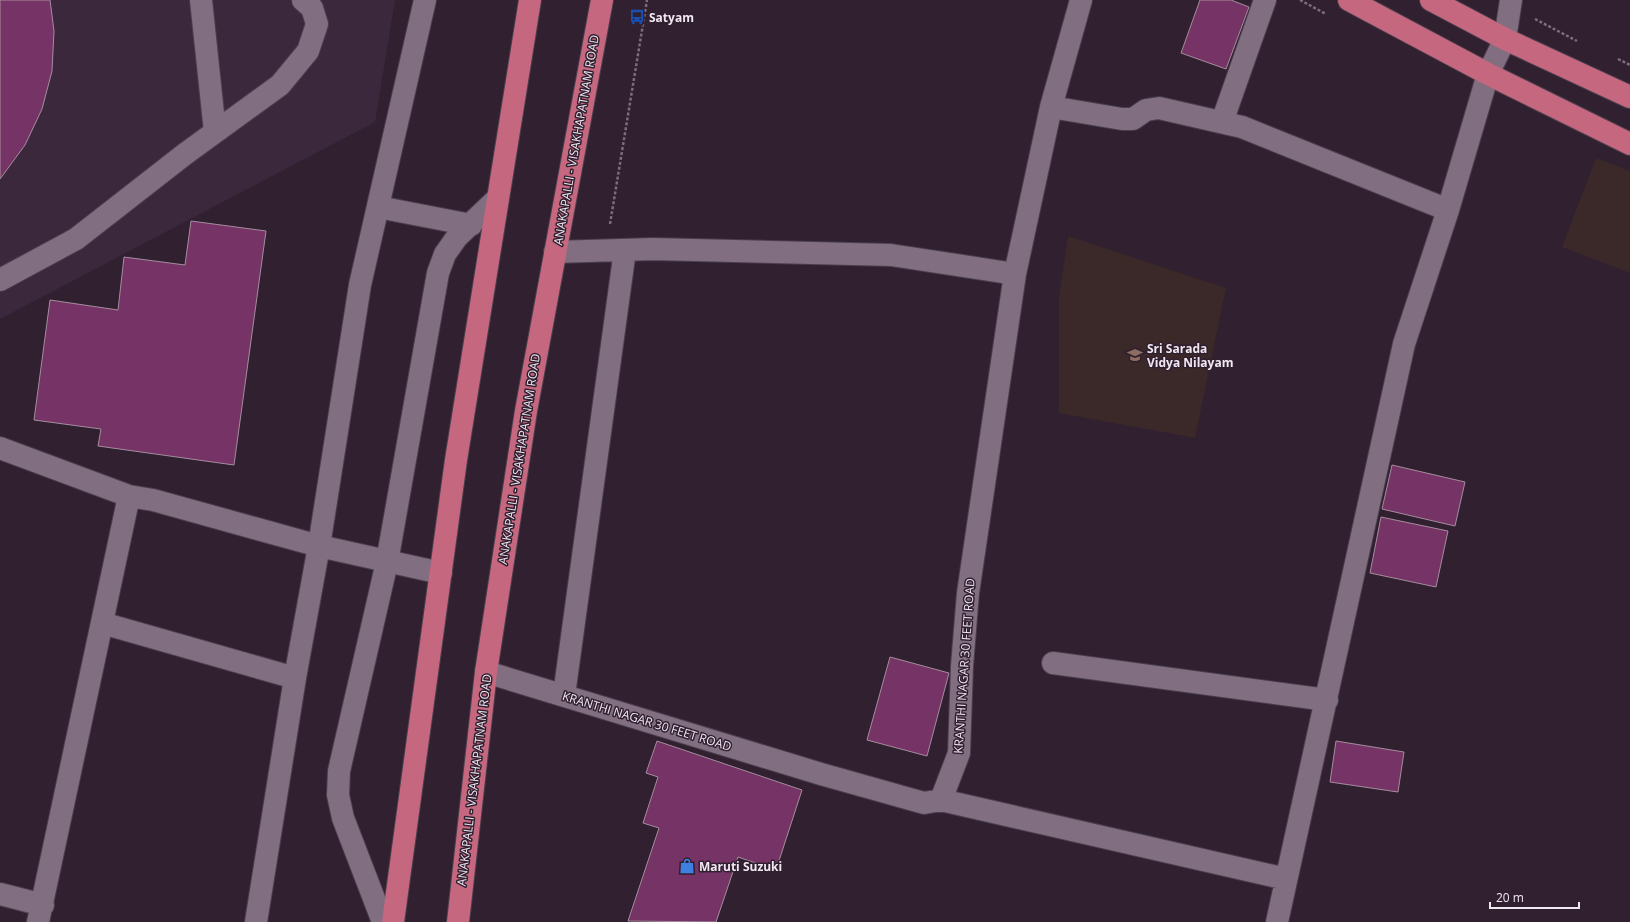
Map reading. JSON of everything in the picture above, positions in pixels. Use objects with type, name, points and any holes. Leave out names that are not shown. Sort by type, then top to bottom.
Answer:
[{"type":"main road","points":[[393,922],[458,448],[530,0]]},
{"type":"main road","name":"ANAKAPALLI - VISAKHAPATNAM ROAD","points":[[458,922],[486,672],[526,411],[602,0]]},
{"type":"main road","points":[[596,33],[612,0]]},
{"type":"main road","points":[[1349,0],[1488,74],[1630,144]]},
{"type":"main road","points":[[1431,0],[1505,39],[1630,97]]},
{"type":"street","points":[[201,0],[215,132]]},
{"type":"street","points":[[0,280],[76,239],[215,132],[280,85],[308,51],[317,24],[312,8],[303,0]]},
{"type":"street","points":[[256,922],[295,678],[319,546],[360,285],[425,0]]},
{"type":"street","name":"KRANTHI NAGAR 30 FEET ROAD","points":[[486,672],[821,774],[916,801],[924,803],[941,800],[959,753],[962,666],[968,593],[1015,274],[1051,107],[1082,0]]},
{"type":"street","points":[[1222,122],[1265,0]]},
{"type":"street","points":[[1277,922],[1404,344],[1448,210],[1488,74],[1505,39],[1511,3]]},
{"type":"street","points":[[1051,107],[1122,119],[1133,119],[1146,110],[1159,108],[1242,127],[1448,210]]},
{"type":"street","points":[[383,922],[343,818],[338,795],[339,770],[387,562],[438,273],[445,254],[457,237],[498,198]]},
{"type":"street","points":[[378,206],[471,225]]},
{"type":"street","points":[[564,695],[615,250]]},
{"type":"street","points":[[555,252],[615,250],[891,255],[1015,274]]},
{"type":"street","points":[[0,448],[129,496],[153,500],[319,546],[441,573]]},
{"type":"street","points":[[0,894],[43,917],[129,496]]},
{"type":"street","points":[[102,624],[295,678]]},
{"type":"street","points":[[1053,663],[1327,700]]},
{"type":"street","points":[[941,800],[1286,879]]},
{"type":"path","points":[[615,250],[647,0]]},
{"type":"path","points":[[1511,3],[1578,41]]},
{"type":"path","points":[[1611,57],[1630,65]]},
{"type":"shaded area","points":[[0,0],[395,0],[375,122],[0,319]]},
{"type":"shaded area","points":[[1596,158],[1630,171],[1630,273],[1562,247]]},
{"type":"shaded area","name":"Sri Sarada Vidya Nilayam","points":[[1068,236],[1226,288],[1195,438],[1059,413],[1059,297]]},
{"type":"building","points":[[0,0],[50,0],[54,31],[52,71],[42,109],[25,145],[0,179]]},
{"type":"building","points":[[1200,0],[1231,0],[1249,7],[1226,69],[1181,53]]},
{"type":"building","points":[[191,221],[266,231],[234,465],[98,446],[101,429],[34,420],[50,300],[118,310],[124,257],[185,265]]},
{"type":"building","points":[[1392,465],[1465,482],[1455,526],[1382,509]]},
{"type":"building","points":[[1381,517],[1448,531],[1436,587],[1370,573]]},
{"type":"building","points":[[890,657],[949,673],[927,756],[867,740]]},
{"type":"building","points":[[657,741],[802,790],[776,870],[738,857],[716,922],[628,921],[659,828],[643,823],[658,777],[646,773]]},
{"type":"building","points":[[1336,741],[1404,752],[1398,792],[1330,782]]},
{"type":"place","name":"Satyam","points":[[637,17]]},
{"type":"place","name":"Sri Sarada Vidya Nilayam","points":[[1135,355]]},
{"type":"place","name":"Maruti Suzuki","points":[[687,866]]}]
